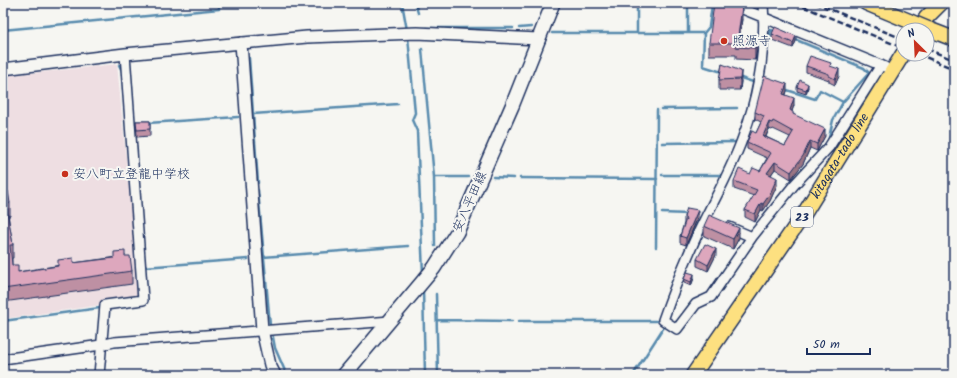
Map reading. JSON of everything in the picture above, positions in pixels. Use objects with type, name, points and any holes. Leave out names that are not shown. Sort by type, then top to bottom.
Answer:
[{"type":"main road","name":"安八平田線","points":[[344,375],[434,268],[454,238],[512,106],[553,3]]},
{"type":"main road","points":[[866,3],[910,22]]},
{"type":"main road","points":[[922,22],[941,3]]},
{"type":"main road","points":[[935,32],[954,39]]},
{"type":"main road","name":"kitagata-tado line","points":[[693,375],[804,214],[887,67],[895,60]]},
{"type":"street","points":[[728,3],[764,17],[887,67],[829,147],[794,185],[752,237],[711,297],[696,304],[677,329],[663,320],[677,280],[712,220],[750,116],[762,69],[764,17],[763,3]]},
{"type":"street","points":[[3,69],[125,54],[307,37],[417,33],[538,39]]},
{"type":"street","points":[[241,43],[262,330],[270,365],[276,375]]},
{"type":"street","points":[[99,375],[104,305],[143,300],[125,54]]},
{"type":"street","points":[[712,220],[752,237]]},
{"type":"street","points":[[3,359],[114,342],[391,320]]},
{"type":"shaded area","name":"安八町立登龍中学校","points":[[117,64],[139,292],[135,297],[102,305],[3,319],[3,76]]},
{"type":"building","points":[[714,3],[742,7],[738,36],[757,38],[755,48],[736,47],[736,43],[709,43]]},
{"type":"building","points":[[775,27],[796,36],[793,43],[772,34]]},
{"type":"building","points":[[810,56],[831,63],[830,66],[839,69],[835,79],[829,76],[829,74],[806,66]]},
{"type":"building","points":[[722,64],[741,71],[740,79],[719,80]]},
{"type":"building","points":[[764,76],[787,84],[783,94],[794,98],[790,110],[793,114],[825,129],[817,144],[810,141],[803,156],[791,172],[775,162],[767,173],[777,178],[770,194],[763,204],[761,203],[755,214],[745,210],[757,190],[734,181],[739,169],[750,174],[753,168],[760,171],[771,153],[747,142],[752,131],[756,133],[764,116],[755,112]],"holes":[[[773,121],[793,132],[785,146],[763,136],[769,122],[772,123]]]},
{"type":"building","points":[[800,80],[808,84],[806,90],[797,87]]},
{"type":"building","points":[[136,121],[150,121],[150,129],[137,130]]},
{"type":"building","points":[[3,185],[4,191],[8,191],[10,203],[6,204],[13,245],[10,245],[12,265],[18,265],[18,272],[58,266],[58,260],[73,258],[73,263],[114,258],[114,252],[125,251],[125,256],[130,256],[132,271],[3,289]]},
{"type":"building","points":[[687,208],[698,210],[686,238],[680,236],[686,219],[684,216]]},
{"type":"building","points":[[709,215],[739,228],[733,239],[704,226]]},
{"type":"building","points":[[705,244],[716,249],[708,265],[697,259]]},
{"type":"building","points":[[687,272],[694,274],[691,282],[684,279]]},
{"type":"waterway","points":[[3,30],[219,9],[219,3]]},
{"type":"waterway","points":[[402,3],[407,30]]},
{"type":"waterway","points":[[415,3],[418,13]]},
{"type":"waterway","points":[[637,3],[637,33]]},
{"type":"waterway","points":[[688,3],[688,33]]},
{"type":"waterway","points":[[704,33],[709,27],[712,5]]},
{"type":"waterway","points":[[519,28],[531,27]]},
{"type":"waterway","points":[[424,28],[513,28]]},
{"type":"waterway","points":[[769,41],[771,30],[777,32]]},
{"type":"waterway","points":[[552,33],[704,33],[703,66],[722,72]]},
{"type":"waterway","points":[[408,37],[415,113],[412,120],[417,131],[423,274]]},
{"type":"waterway","points":[[784,89],[815,99],[820,90],[843,102],[869,73],[864,68],[794,39]]},
{"type":"waterway","points":[[422,49],[434,177],[435,246]]},
{"type":"waterway","points":[[249,58],[258,183]]},
{"type":"waterway","points":[[119,65],[122,71]]},
{"type":"waterway","points":[[738,77],[753,82]]},
{"type":"waterway","points":[[828,142],[833,120],[843,102]]},
{"type":"waterway","points":[[253,114],[398,104]]},
{"type":"waterway","points":[[661,109],[737,108]]},
{"type":"waterway","points":[[656,247],[657,110]]},
{"type":"waterway","points":[[148,123],[238,117]]},
{"type":"waterway","points":[[662,143],[736,142]]},
{"type":"waterway","points":[[662,175],[720,175]]},
{"type":"waterway","points":[[434,177],[468,177]]},
{"type":"waterway","points":[[493,177],[514,178]]},
{"type":"waterway","points":[[520,178],[657,179]]},
{"type":"waterway","points":[[258,190],[270,325]]},
{"type":"waterway","points":[[662,213],[688,214]]},
{"type":"waterway","points":[[263,257],[408,246]]},
{"type":"waterway","points":[[144,267],[248,259]]},
{"type":"waterway","points":[[423,289],[425,375]]},
{"type":"waterway","points":[[436,294],[438,375]]},
{"type":"waterway","points":[[3,321],[100,308]]},
{"type":"waterway","points":[[437,320],[512,321]]},
{"type":"waterway","points":[[519,321],[656,321]]},
{"type":"waterway","points":[[633,375],[664,327]]},
{"type":"waterway","points":[[272,332],[275,348],[285,371],[284,374]]},
{"type":"railway","points":[[795,3],[895,45]]},
{"type":"railway","points":[[815,3],[895,36]]},
{"type":"railway","points":[[935,52],[954,60]]},
{"type":"railway","points":[[935,61],[954,69]]},
{"type":"place","name":"照源寺","points":[[724,41]]},
{"type":"place","name":"安八町立登龍中学校","points":[[65,174]]}]
